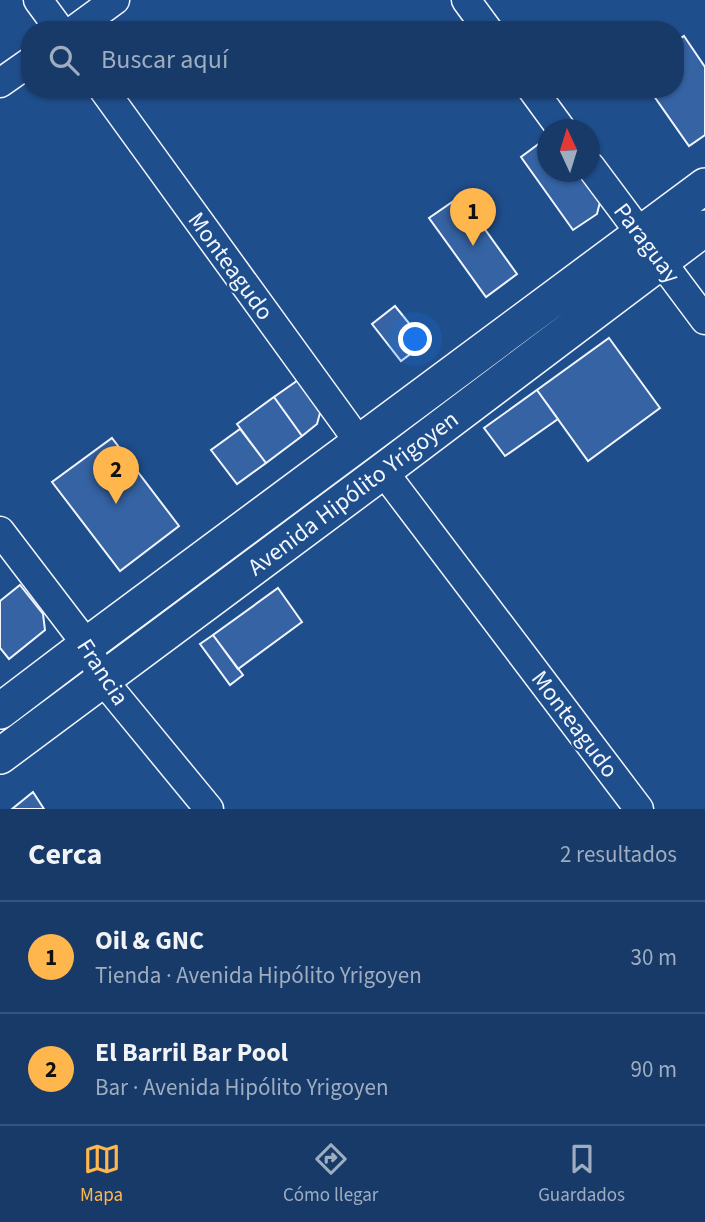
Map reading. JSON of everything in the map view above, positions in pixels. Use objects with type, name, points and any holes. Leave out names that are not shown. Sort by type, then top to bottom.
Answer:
[{"type":"main road","name":"Avenida Hipólito Yrigoyen","points":[[0,756],[383,471],[651,247],[705,186]]},
{"type":"main road","name":"Avenida Hipólito Yrigoyen","points":[[0,711],[359,442],[651,247],[705,228]]},
{"type":"street","points":[[37,0],[53,21]]},
{"type":"street","points":[[87,21],[116,0]]},
{"type":"street","points":[[466,0],[481,21]]},
{"type":"street","points":[[0,83],[21,68]]},
{"type":"street","name":"Monteagudo","points":[[110,98],[359,442]]},
{"type":"street","points":[[539,98],[554,119]]},
{"type":"street","name":"Paraguay","points":[[600,179],[705,320]]},
{"type":"street","name":"Monteagudo","points":[[383,471],[639,809]]},
{"type":"street","name":"Francia","points":[[0,531],[87,645],[102,679],[209,809]]},
{"type":"building","points":[[684,36],[705,67],[705,135],[689,146],[655,98],[684,98]]},
{"type":"building","points":[[537,145],[537,179],[521,157]]},
{"type":"building","points":[[539,182],[589,182],[601,198],[597,214],[573,230]]},
{"type":"building","points":[[461,196],[517,274],[486,297],[429,218]]},
{"type":"building","points":[[395,306],[425,343],[401,361],[372,324]]},
{"type":"building","points":[[609,338],[660,408],[588,461],[537,390]]},
{"type":"building","points":[[304,376],[323,402],[317,424],[302,436],[274,397]]},
{"type":"building","points":[[537,390],[558,419],[505,456],[484,428]]},
{"type":"building","points":[[274,397],[302,436],[266,463],[237,424]]},
{"type":"building","points":[[240,429],[266,463],[237,484],[211,450]]},
{"type":"building","points":[[112,438],[179,526],[120,571],[52,482]]},
{"type":"building","points":[[20,585],[43,614],[45,630],[9,659],[0,648],[0,601]]},
{"type":"building","points":[[278,588],[302,622],[238,669],[213,635]]},
{"type":"building","points":[[213,635],[243,675],[230,685],[200,644]]},
{"type":"building","points":[[33,792],[44,809],[12,809]]},
{"type":"place","name":"Oil & GNC","points":[[473,246]]},
{"type":"place","name":"El Barril Bar Pool","points":[[116,504]]}]
